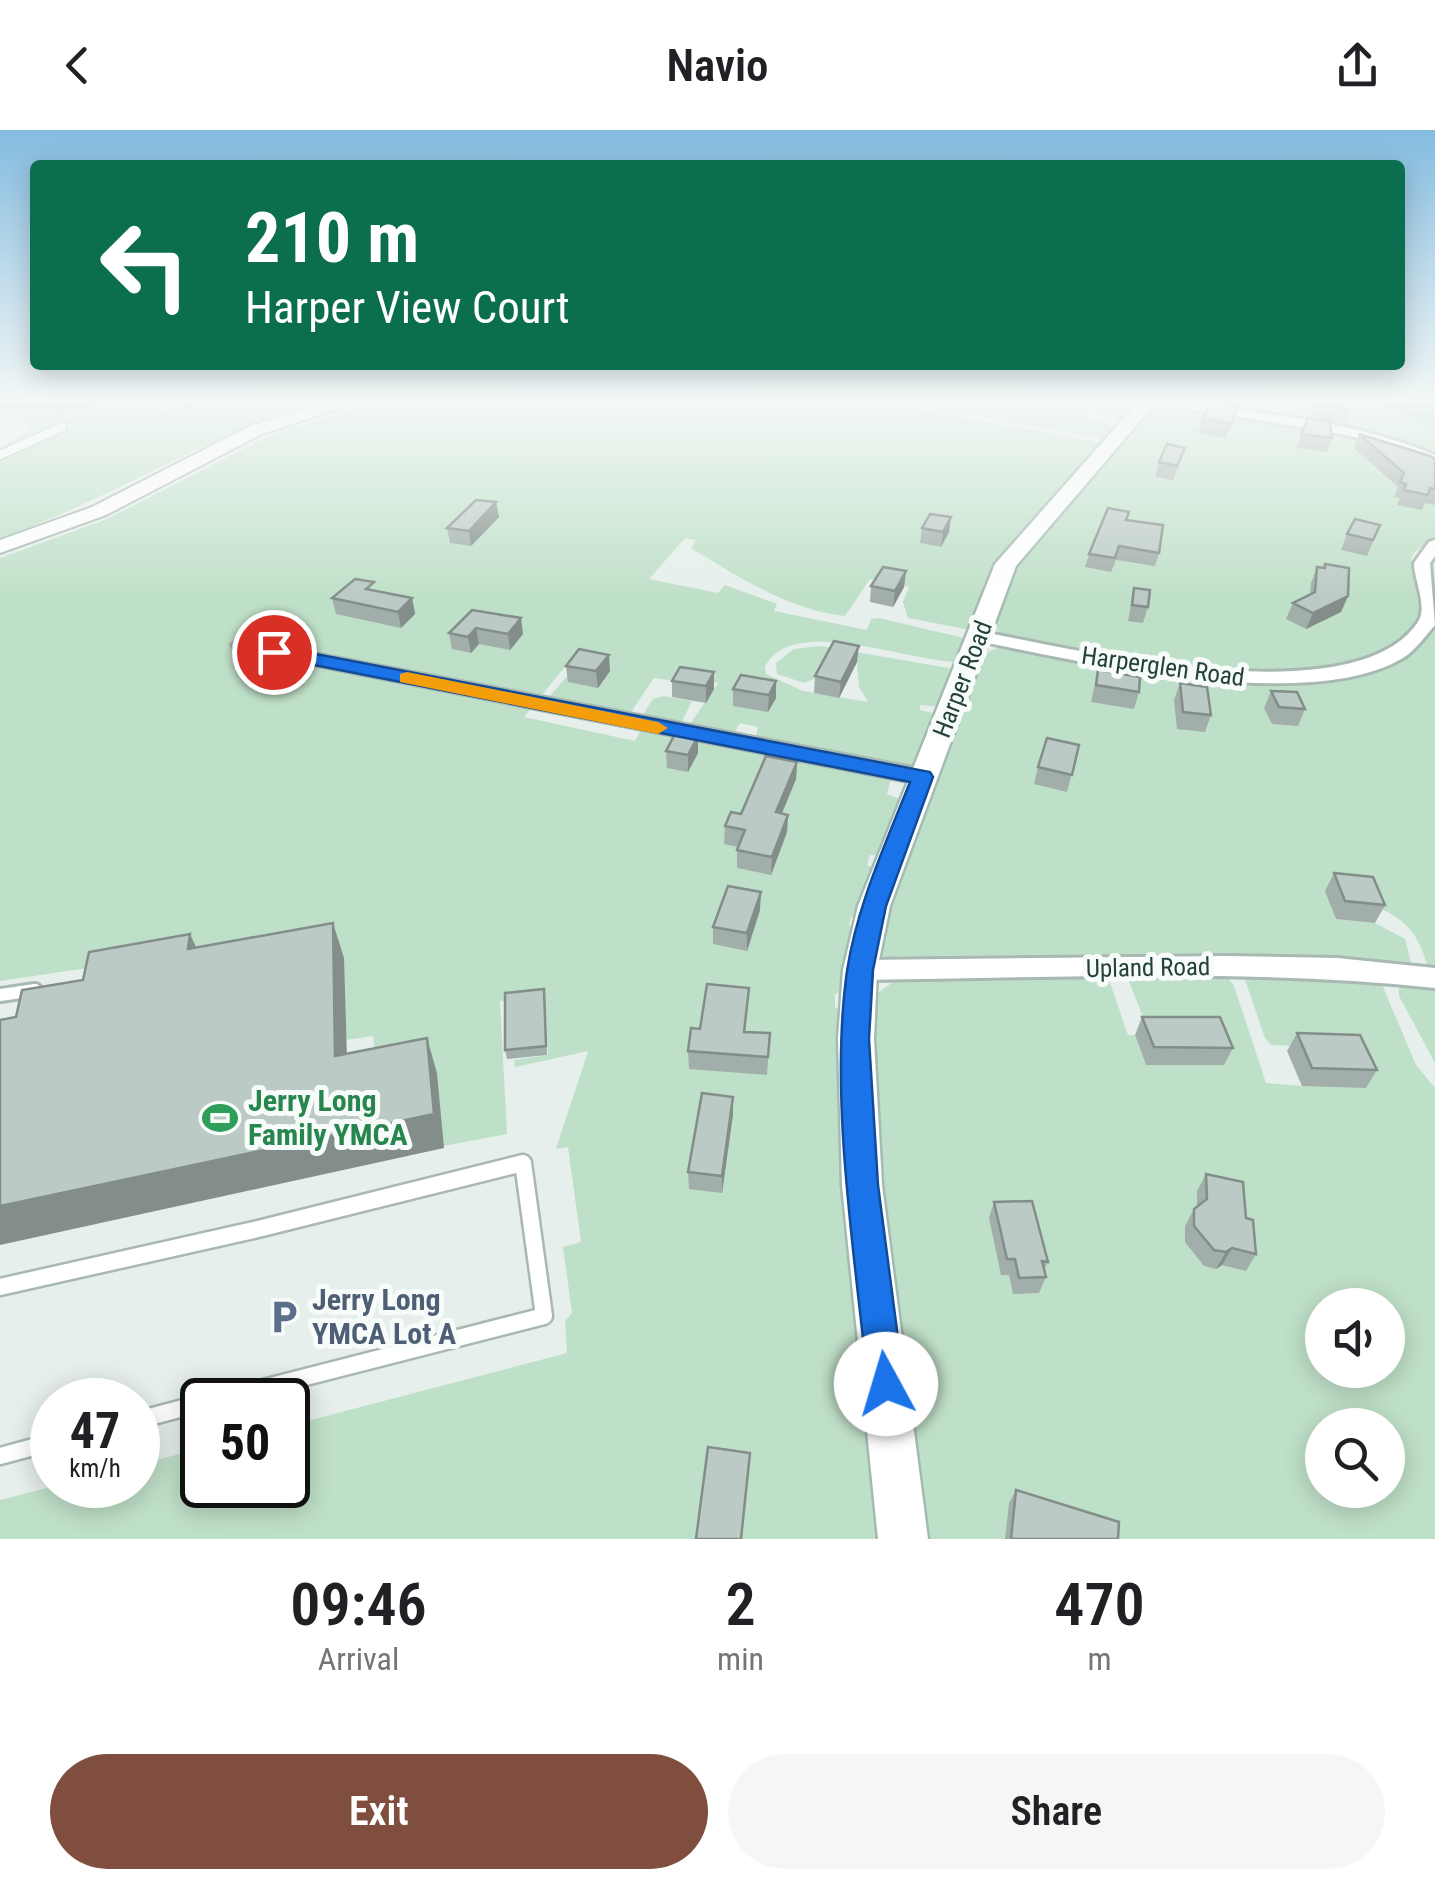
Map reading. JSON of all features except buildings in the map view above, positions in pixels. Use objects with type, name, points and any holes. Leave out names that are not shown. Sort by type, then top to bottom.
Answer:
[{"type":"main road","name":"Harper Road","points":[[903,1539],[862,1185],[856,1039],[860,970],[874,906],[1006,564],[1091,467]]},
{"type":"street","points":[[0,548],[100,511],[185,467]]},
{"type":"street","name":"Harperglen Road","points":[[979,636],[1222,678],[1290,678],[1346,671],[1391,656],[1420,634],[1430,613],[1422,563],[1435,545]]},
{"type":"street","points":[[241,645],[923,777]]},
{"type":"street","name":"Upland Road","points":[[860,970],[1229,966],[1338,968],[1435,978]]},
{"type":"lane","points":[[0,995],[49,988]]},
{"type":"lane","points":[[0,1287],[524,1163],[544,1316],[302,1378]]},
{"type":"lane","points":[[0,1456],[30,1448]]},
{"type":"green space","points":[[0,467],[162,467],[41,523],[0,538]]},
{"type":"green space","points":[[209,467],[1081,467],[1009,549],[971,630],[908,618],[903,602],[909,587],[870,579],[845,616],[805,607],[729,571],[691,548],[696,540],[685,538],[649,579],[718,593],[725,585],[777,604],[774,611],[867,630],[871,619],[879,618],[968,639],[959,662],[825,642],[779,651],[765,667],[766,674],[803,691],[868,702],[859,687],[857,662],[804,683],[777,674],[776,663],[794,649],[821,646],[954,669],[941,707],[920,705],[920,710],[937,714],[917,766],[894,766],[887,794],[903,800],[881,856],[870,855],[867,865],[875,869],[860,915],[851,917],[849,925],[856,928],[844,991],[835,994],[835,1007],[842,1011],[883,1539],[0,1539],[0,1500],[30,1492],[30,1508],[160,1508],[160,1459],[180,1454],[180,1508],[310,1508],[310,1420],[567,1353],[565,1321],[572,1313],[563,1247],[581,1242],[568,1147],[556,1149],[588,1051],[515,1067],[514,1060],[548,1055],[545,997],[500,1001],[507,1134],[443,1146],[377,1085],[373,1036],[346,1040],[101,966],[0,981],[0,558],[107,519]],"holes":[[[568,663],[609,671],[569,674],[547,699],[629,715],[654,678],[675,681],[680,676],[718,683],[688,727],[733,735],[740,723],[758,727],[753,750],[641,730],[635,741],[524,717]]]},
{"type":"green space","points":[[1097,467],[1435,467],[1435,536],[1413,554],[1411,561],[1420,615],[1394,647],[1350,665],[1295,673],[1232,672],[1167,666],[1012,639],[993,628],[1021,556]]},
{"type":"green space","points":[[1435,626],[1435,969],[1428,968],[1422,949],[1403,922],[1377,907],[1326,891],[1336,919],[1375,923],[1405,939],[1412,966],[1295,958],[885,958],[875,951],[980,655],[1001,647],[1166,676],[1295,685],[1353,678],[1401,659]]},
{"type":"green space","points":[[663,696],[692,701],[678,729],[641,718],[653,699]]},
{"type":"green space","points":[[1224,973],[1234,986],[1266,1083],[1302,1086],[1318,1047],[1271,1045],[1265,1038],[1243,974],[1378,975],[1416,1065],[1435,1088],[1435,1539],[920,1539],[872,1141],[871,992],[922,976],[1107,974],[1128,1035],[1135,1035],[1146,1065],[1223,1065],[1147,1027],[1126,974]]},
{"type":"green space","points":[[1408,979],[1435,985],[1435,1063],[1399,996],[1399,988]]},
{"type":"slow traffic","points":[[407,678],[658,728]]},
{"type":"place","name":"Jerry Long Family YMCA","points":[[220,1118]]},
{"type":"place","name":"Jerry Long YMCA Lot A","points":[[284,1317]]},
{"type":"route","points":[[274,652],[923,777],[874,906],[860,970],[856,1039],[862,1185],[886,1384]]}]
